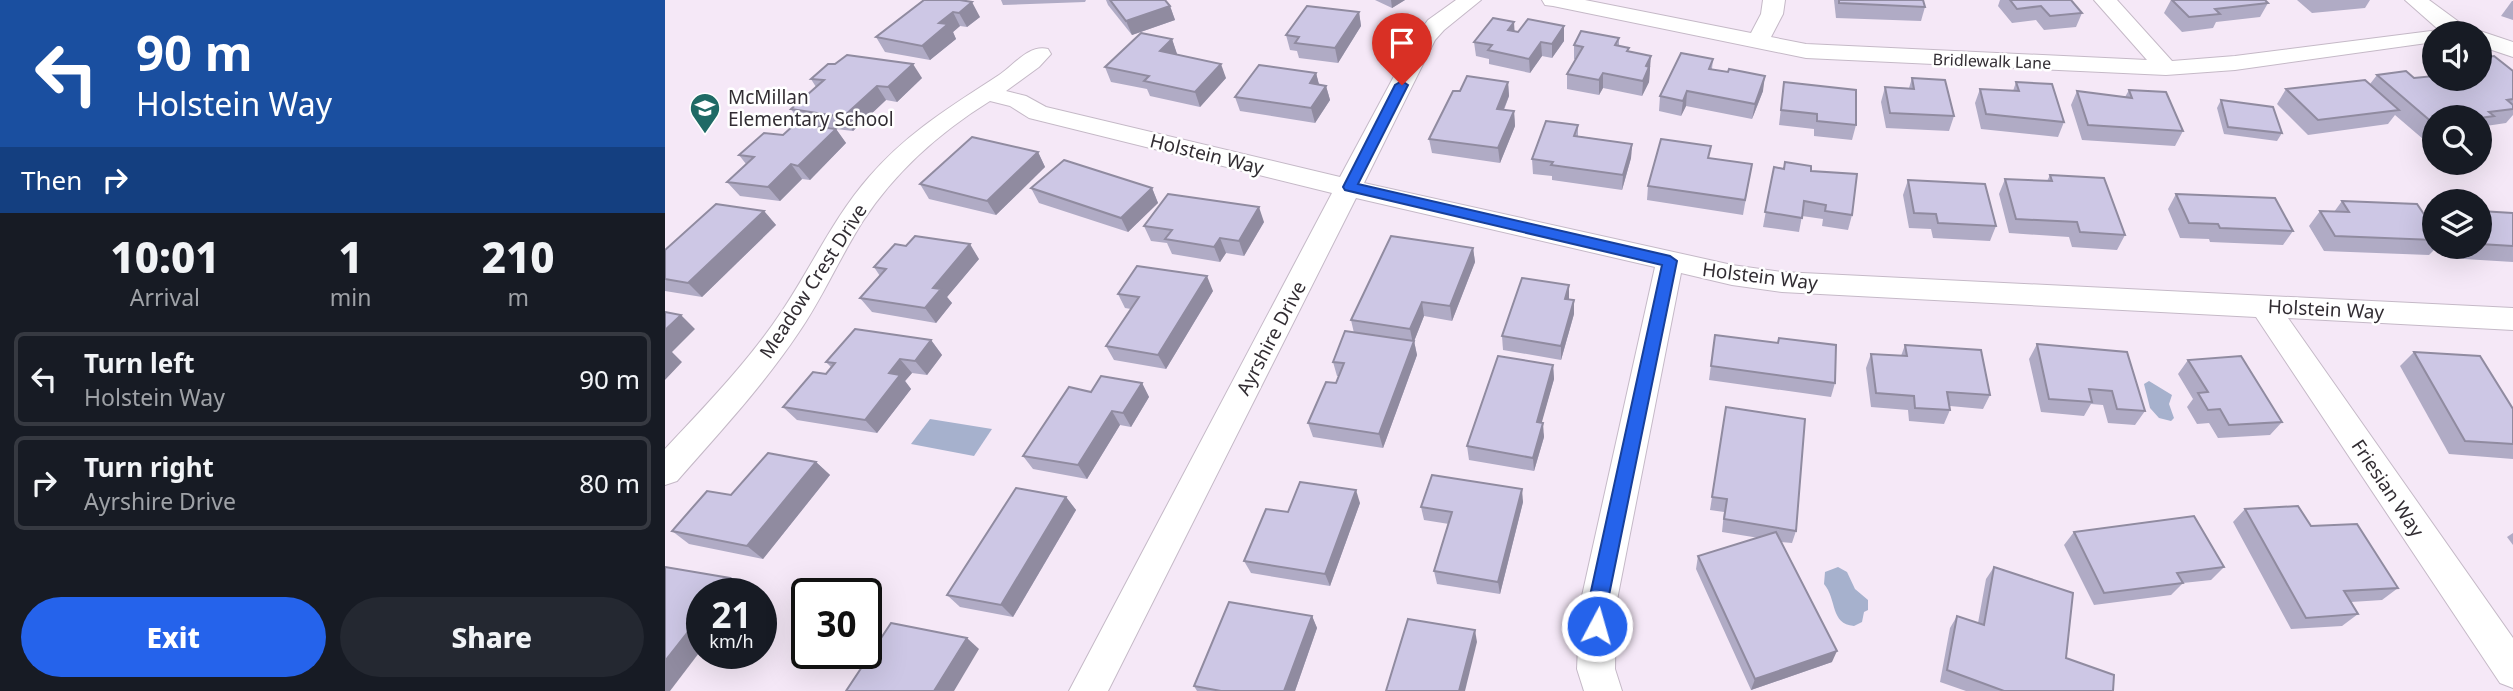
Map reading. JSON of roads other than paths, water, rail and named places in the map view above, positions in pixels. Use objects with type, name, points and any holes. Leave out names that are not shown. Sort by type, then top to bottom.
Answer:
[{"type":"street","name":"Ayrshire Drive","points":[[1088,691],[1425,39],[1436,25],[1470,0]]},
{"type":"street","name":"Bridlewalk Lane","points":[[1553,0],[1806,51],[1852,55],[2167,68],[2235,63],[2422,37]]},
{"type":"street","points":[[1758,42],[1772,14],[1774,0]]},
{"type":"street","points":[[2105,0],[2167,68]]},
{"type":"street","points":[[2416,0],[2436,21]]},
{"type":"street","points":[[2492,42],[2513,50]]},
{"type":"street","name":"Meadow Crest Drive","points":[[665,471],[752,375],[793,318],[839,235],[878,184],[936,127],[1021,73],[1040,54]]},
{"type":"street","name":"Holstein Way","points":[[987,93],[1018,102],[1038,113],[1732,275],[1781,282],[2513,319]]},
{"type":"street","points":[[1603,691],[1596,669],[1598,605],[1670,261]]},
{"type":"street","name":"Friesian Way","points":[[2264,306],[2513,670]]},
{"type":"water","points":[[2149,381],[2172,395],[2169,404],[2174,418],[2171,421],[2159,418],[2150,408],[2144,384]]},
{"type":"water","points":[[930,419],[992,429],[974,456],[911,444]]},
{"type":"water","points":[[1838,567],[1847,572],[1855,589],[1868,600],[1868,610],[1864,612],[1862,622],[1854,626],[1846,624],[1837,616],[1824,584],[1825,572]]},
{"type":"place","name":"McMillan Elementary School","points":[[705,135]]}]
